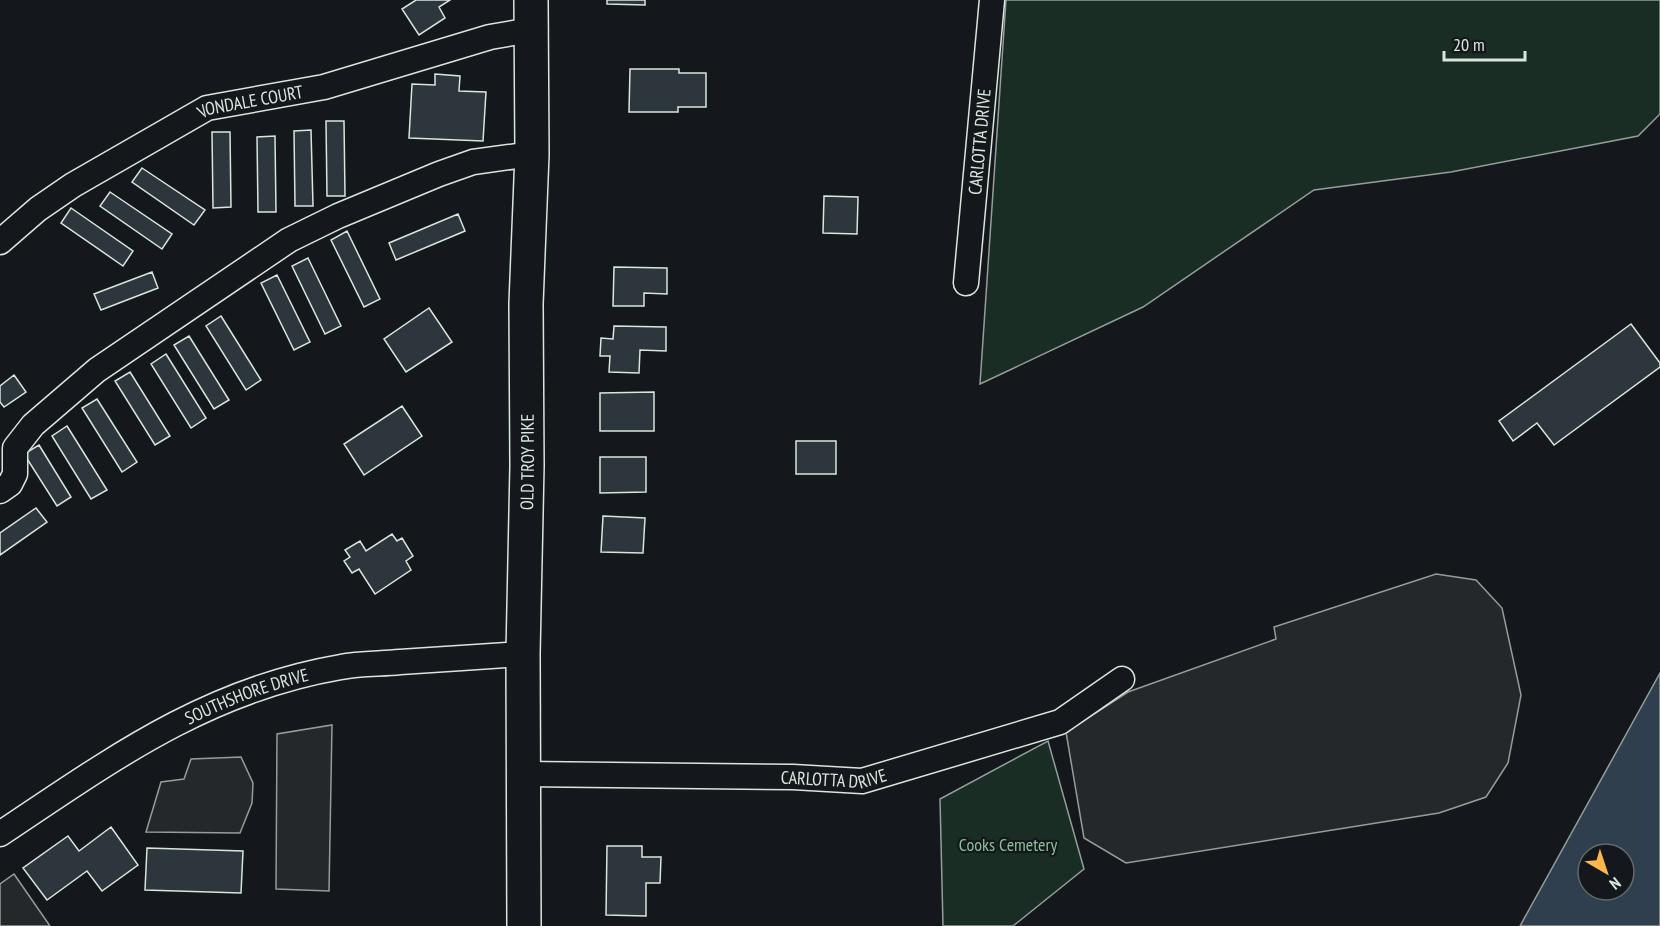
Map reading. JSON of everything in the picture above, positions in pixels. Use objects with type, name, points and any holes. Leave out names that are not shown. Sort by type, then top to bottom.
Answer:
[{"type":"main road","name":"OLD TROY PIKE","points":[[524,926],[523,654],[527,466],[526,303],[532,154],[531,15]]},
{"type":"street","name":"CARLOTTA DRIVE","points":[[966,283],[992,0]]},
{"type":"street","name":"VONDALE COURT","points":[[0,242],[38,209],[74,185],[207,108],[324,87],[490,37],[531,15]]},
{"type":"street","points":[[0,491],[10,484],[15,474],[7,445],[97,370],[289,240],[338,216],[462,166],[492,159],[532,154]]},
{"type":"street","name":"SOUTHSHORE DRIVE","points":[[0,834],[138,742],[187,716],[237,694],[300,675],[344,666],[523,654]]},
{"type":"street","name":"CARLOTTA DRIVE","points":[[524,774],[781,777],[862,781],[1059,722],[1122,679]]},
{"type":"green space","points":[[1006,0],[1660,0],[1660,114],[1638,136],[1451,172],[1314,190],[1143,307],[980,384]]},
{"type":"green space","name":"Cooks Cemetery","points":[[1048,741],[1084,869],[1013,926],[943,926],[940,799]]},
{"type":"shaded area","points":[[1436,574],[1476,580],[1502,608],[1521,695],[1508,763],[1486,797],[1439,813],[1126,863],[1084,838],[1066,732],[1128,692],[1276,639],[1274,627]]},
{"type":"shaded area","points":[[332,725],[329,891],[276,889],[277,734]]},
{"type":"shaded area","points":[[241,757],[253,783],[252,803],[240,833],[146,832],[161,782],[184,779],[191,759]]},
{"type":"shaded area","points":[[14,874],[50,926],[0,926],[0,884]]},
{"type":"water","points":[[1660,673],[1660,926],[1520,926]]},
{"type":"building","points":[[416,0],[450,0],[439,7],[445,18],[419,35],[402,9]]},
{"type":"building","points":[[607,0],[645,0],[645,5],[607,4]]},
{"type":"building","points":[[630,69],[679,69],[679,73],[706,73],[706,107],[678,107],[678,112],[629,112]]},
{"type":"building","points":[[435,74],[460,76],[459,91],[486,92],[483,141],[409,138],[412,84],[435,85]]},
{"type":"building","points":[[326,121],[344,121],[345,196],[327,196]]},
{"type":"building","points":[[311,130],[313,206],[295,206],[294,131]]},
{"type":"building","points":[[212,132],[230,132],[231,207],[213,208]]},
{"type":"building","points":[[275,136],[276,212],[258,212],[257,137]]},
{"type":"building","points":[[142,168],[205,210],[194,225],[132,182]]},
{"type":"building","points":[[110,192],[172,234],[162,249],[100,206]]},
{"type":"building","points":[[824,196],[858,197],[857,234],[823,233]]},
{"type":"building","points":[[71,208],[133,251],[123,266],[61,223]]},
{"type":"building","points":[[458,214],[465,231],[396,260],[389,243]]},
{"type":"building","points":[[347,231],[380,299],[364,307],[331,240]]},
{"type":"building","points":[[308,258],[341,326],[325,334],[292,266]]},
{"type":"building","points":[[614,267],[667,268],[667,294],[644,293],[644,306],[613,306]]},
{"type":"building","points":[[152,272],[158,288],[101,310],[94,294]]},
{"type":"building","points":[[277,275],[310,342],[294,350],[261,283]]},
{"type":"building","points":[[429,308],[452,342],[406,372],[384,339]]},
{"type":"building","points":[[221,316],[261,380],[246,390],[206,326]]},
{"type":"building","points":[[1631,324],[1660,363],[1660,367],[1554,445],[1537,423],[1513,441],[1499,421]]},
{"type":"building","points":[[614,326],[666,327],[666,351],[640,350],[639,373],[609,372],[610,356],[600,356],[601,338],[613,339]]},
{"type":"building","points":[[189,336],[229,400],[214,409],[174,345]]},
{"type":"building","points":[[166,354],[206,418],[191,428],[151,364]]},
{"type":"building","points":[[130,372],[170,436],[155,445],[115,381]]},
{"type":"building","points":[[14,375],[26,392],[4,407],[0,402],[0,386]]},
{"type":"building","points":[[654,392],[654,431],[600,431],[600,393]]},
{"type":"building","points":[[97,399],[137,462],[122,472],[82,408]]},
{"type":"building","points":[[402,406],[422,436],[364,475],[344,444]]},
{"type":"building","points":[[67,426],[107,490],[91,499],[52,436]]},
{"type":"building","points":[[796,441],[836,441],[836,474],[796,474]]},
{"type":"building","points":[[39,445],[71,497],[57,506],[24,454]]},
{"type":"building","points":[[600,457],[646,457],[646,492],[600,493]]},
{"type":"building","points":[[36,508],[47,522],[0,555],[0,533]]},
{"type":"building","points":[[603,516],[645,518],[643,553],[601,552]]},
{"type":"building","points":[[392,534],[397,541],[402,538],[413,556],[406,561],[411,570],[375,594],[359,569],[352,573],[344,561],[350,557],[345,550],[360,541],[366,551]]},
{"type":"building","points":[[111,827],[138,865],[102,891],[87,871],[47,900],[23,868],[68,836],[79,851]]},
{"type":"building","points":[[607,846],[642,846],[642,857],[661,857],[660,883],[646,883],[646,916],[606,915]]},
{"type":"building","points":[[147,848],[243,851],[241,893],[145,890]]}]
